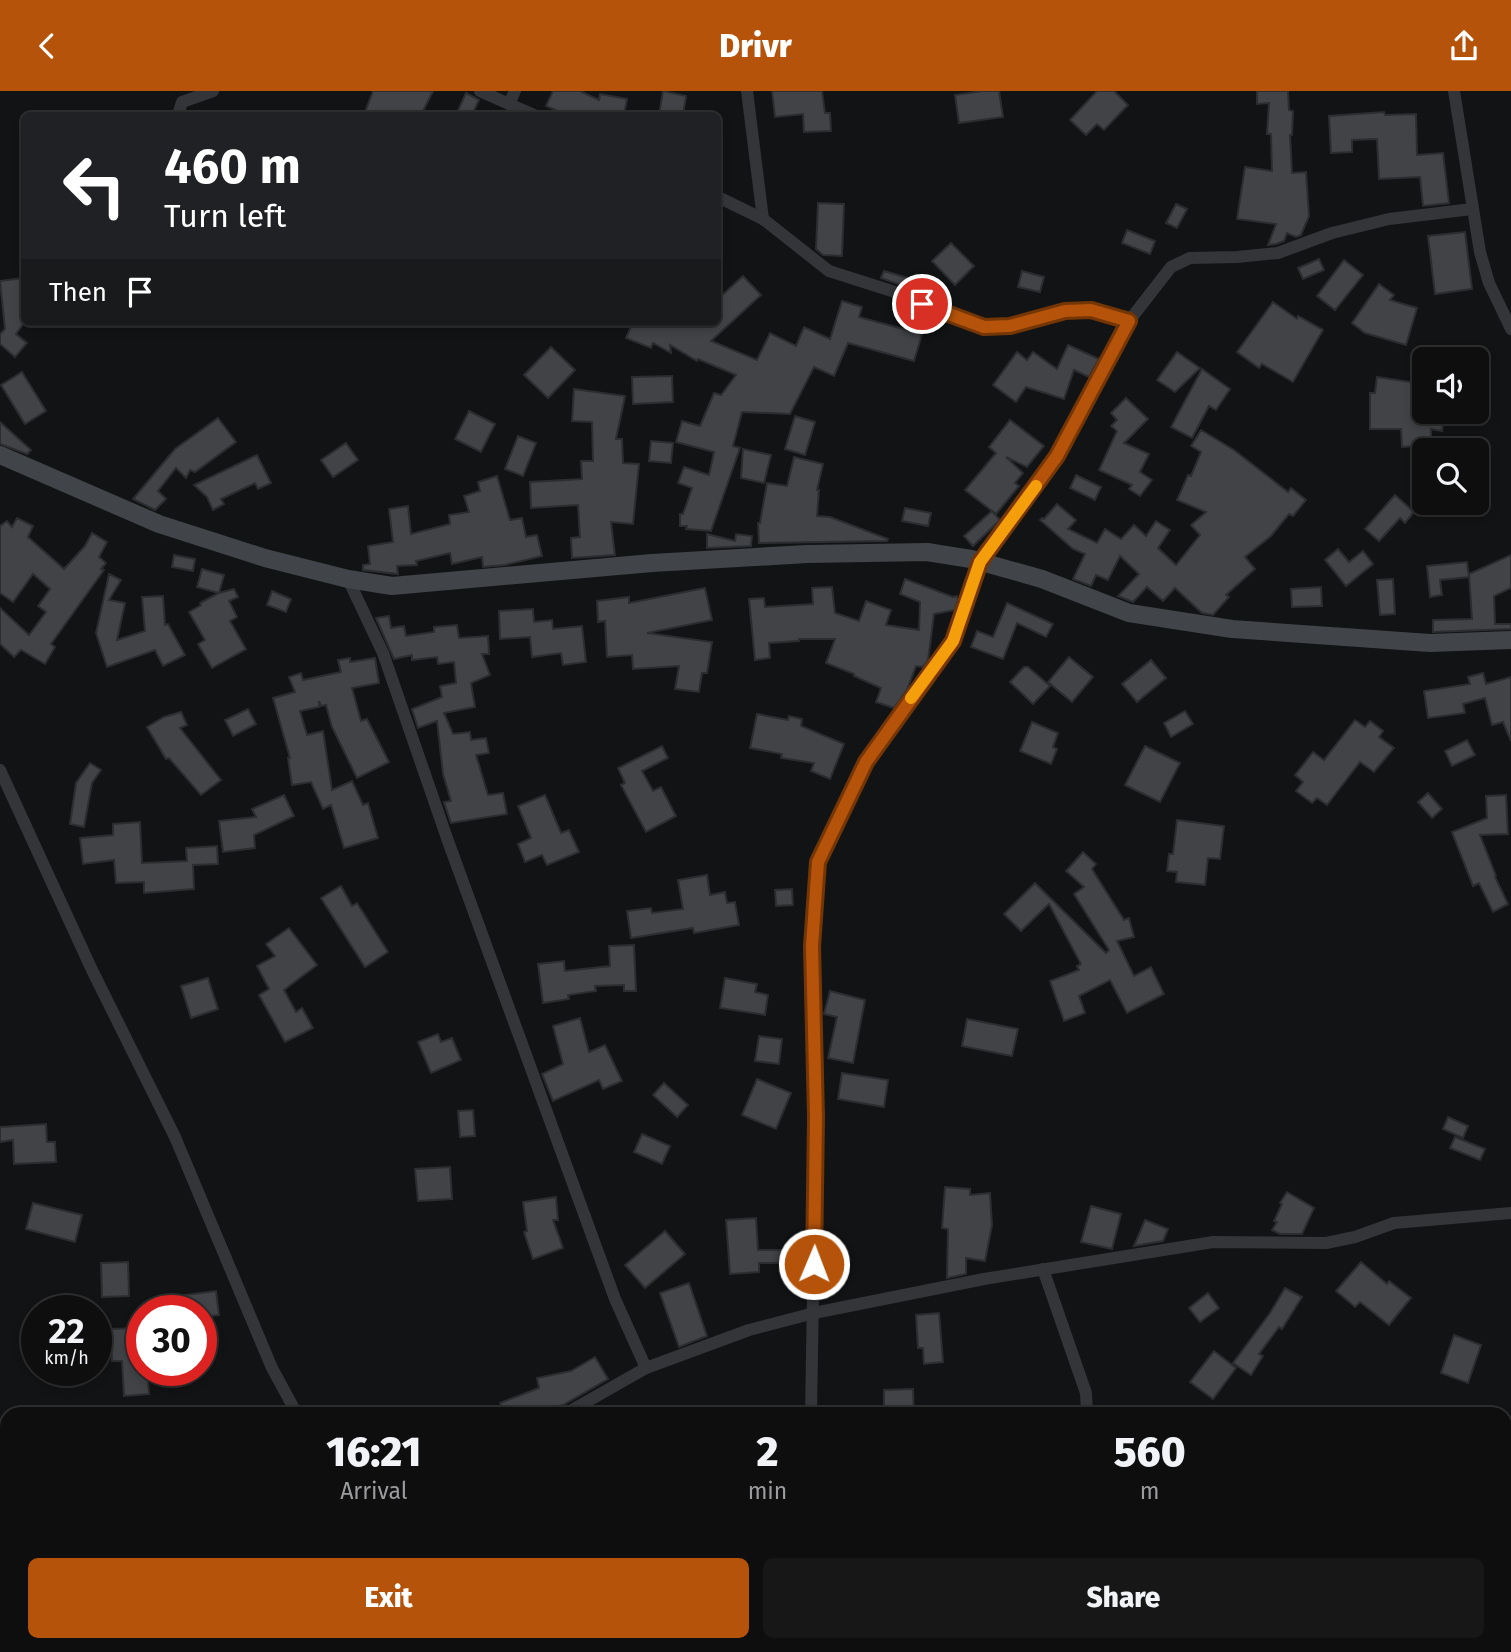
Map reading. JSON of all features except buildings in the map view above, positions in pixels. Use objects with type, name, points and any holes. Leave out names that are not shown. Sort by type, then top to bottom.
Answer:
[{"type":"street","points":[[179,112],[182,102],[214,91]]},
{"type":"street","points":[[480,91],[527,112]]},
{"type":"street","points":[[509,104],[515,91]]},
{"type":"street","points":[[747,91],[763,219]]},
{"type":"street","points":[[1454,91],[1472,209],[1489,283],[1511,329]]},
{"type":"street","points":[[721,198],[763,219],[829,271],[898,293],[984,327],[1010,326],[1065,311],[1091,310],[1129,321]]},
{"type":"street","points":[[811,1407],[816,1117],[812,946],[818,862],[866,762],[953,641],[980,562],[1057,456],[1129,321],[1171,267],[1190,258],[1279,253],[1332,233],[1390,219],[1472,209]]},
{"type":"street","points":[[0,455],[159,524],[265,558],[348,579],[392,586],[652,563],[807,554],[927,552],[980,562],[1042,579],[1129,613],[1232,629],[1430,643],[1511,640]]},
{"type":"street","points":[[348,579],[383,653],[448,841],[615,1299],[646,1368]]},
{"type":"street","points":[[0,770],[92,970],[176,1137],[272,1367],[294,1407]]},
{"type":"street","points":[[577,1407],[646,1368],[749,1330],[814,1313],[1043,1269],[1213,1242],[1326,1244],[1394,1223],[1511,1213]]},
{"type":"street","points":[[1043,1269],[1086,1393],[1087,1407]]},
{"type":"slow traffic","points":[[911,698],[953,641],[980,562],[1036,486]]},
{"type":"route","points":[[814,1264],[816,1117],[812,946],[818,862],[866,762],[953,641],[980,562],[1057,456],[1129,321],[1091,310],[1065,311],[1010,326],[984,327],[922,304]]}]
